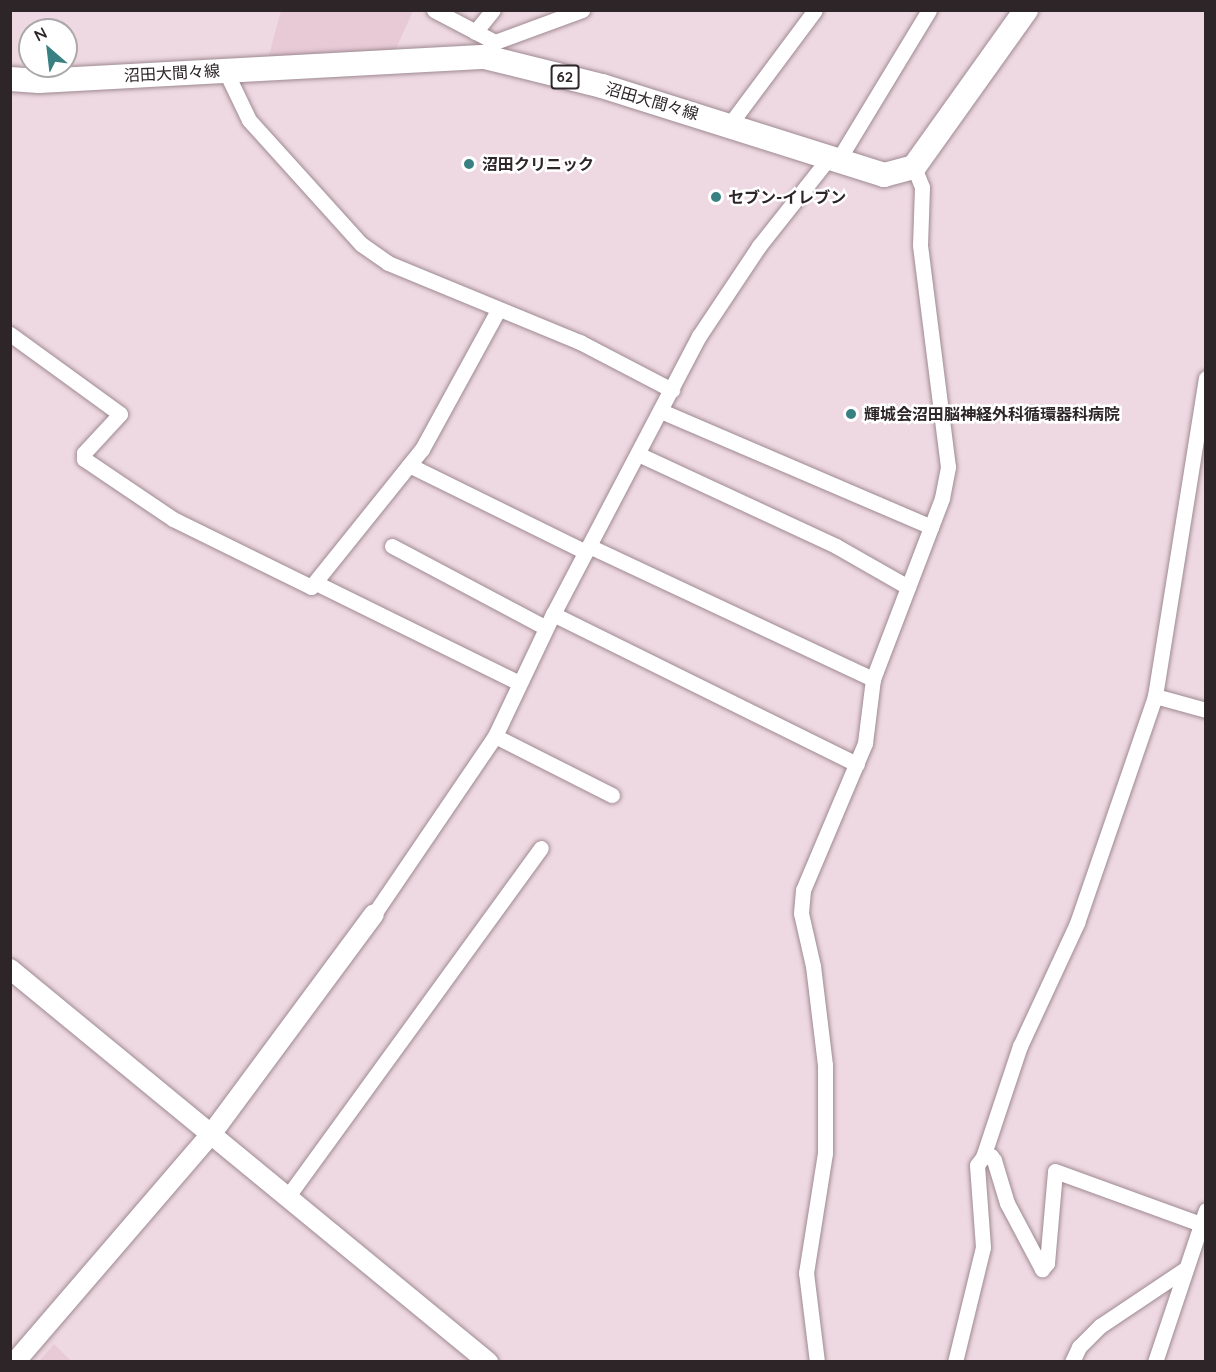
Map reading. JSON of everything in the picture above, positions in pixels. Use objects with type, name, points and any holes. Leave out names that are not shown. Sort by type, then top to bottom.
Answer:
[{"type":"main road","points":[[914,167],[1026,10]]},
{"type":"main road","name":"沼田大間々線","points":[[10,79],[39,81],[225,70],[490,50],[730,124],[832,161],[884,175],[914,167]]},
{"type":"street","points":[[434,10],[476,32],[490,50],[582,10]]},
{"type":"street","points":[[476,32],[493,10]]},
{"type":"street","points":[[730,124],[815,10]]},
{"type":"street","points":[[15,1362],[212,1133],[374,914],[495,736],[553,614],[699,336],[759,246],[832,161],[929,10]]},
{"type":"street","points":[[225,70],[249,120],[361,244],[388,263],[580,342],[672,390]]},
{"type":"street","points":[[817,1362],[806,1273],[825,1153],[825,1065],[813,966],[801,913],[809,869],[865,742],[873,680],[942,498],[948,467],[920,245],[922,187],[914,167]]},
{"type":"street","points":[[10,334],[120,414],[84,453],[84,459],[173,519],[311,587],[422,449],[498,310]]},
{"type":"street","points":[[955,1362],[983,1247],[977,1165],[983,1157],[1020,1046],[1077,923],[1155,696],[1206,378]]},
{"type":"street","points":[[661,411],[931,526]]},
{"type":"street","points":[[638,454],[836,546],[908,587]]},
{"type":"street","points":[[409,465],[873,680]]},
{"type":"street","points":[[392,546],[546,628]]},
{"type":"street","points":[[316,583],[519,683]]},
{"type":"street","points":[[553,614],[857,764]]},
{"type":"street","points":[[1155,696],[1206,710]]},
{"type":"street","points":[[495,736],[612,795]]},
{"type":"street","points":[[288,1196],[541,848]]},
{"type":"street","points":[[10,969],[488,1362]]},
{"type":"street","points":[[983,1157],[991,1156],[994,1160],[1007,1203],[1042,1269],[1047,1263],[1055,1170],[1204,1220],[1185,1269],[1155,1362]]},
{"type":"street","points":[[1072,1362],[1079,1347],[1100,1326],[1185,1269]]},
{"type":"shaded area","points":[[281,11],[413,11],[394,53],[268,59]]},
{"type":"shaded area","points":[[54,1344],[71,1361],[39,1361]]},
{"type":"place","name":"沼田クリニック","points":[[469,164]]},
{"type":"place","name":"セブン-イレブン","points":[[716,197]]},
{"type":"place","name":"輝城会沼田脳神経外科循環器科病院","points":[[851,414]]}]
